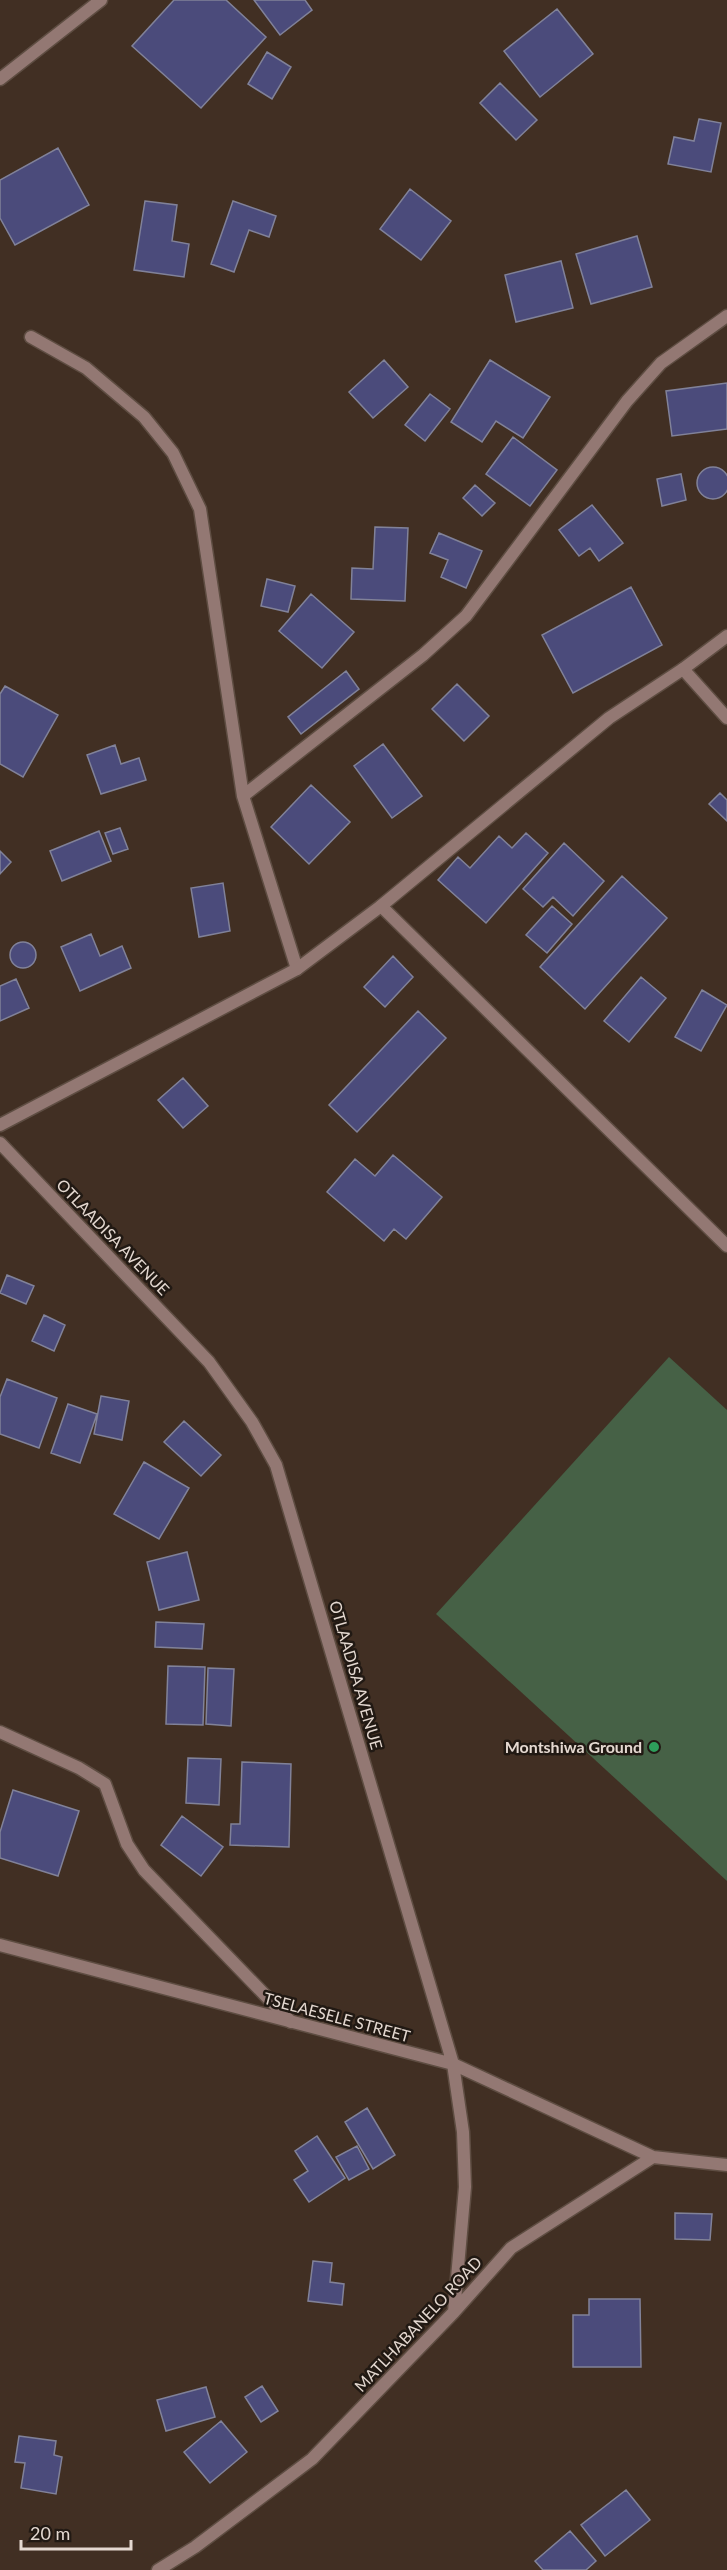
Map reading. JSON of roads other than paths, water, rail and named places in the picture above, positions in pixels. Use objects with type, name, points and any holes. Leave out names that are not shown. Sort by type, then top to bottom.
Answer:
[{"type":"street","points":[[0,79],[100,0]]},
{"type":"street","points":[[243,796],[423,655],[466,616],[627,401],[661,363],[727,316]]},
{"type":"street","points":[[32,337],[86,368],[144,417],[173,453],[200,509],[243,796],[297,969]]},
{"type":"street","points":[[0,1125],[297,969],[381,906],[609,718],[683,669],[727,636]]},
{"type":"street","points":[[683,669],[727,718]]},
{"type":"street","points":[[381,906],[727,1246]]},
{"type":"street","name":"OTLAADISA AVENUE","points":[[0,1143],[209,1362],[252,1422],[276,1465],[453,2064],[464,2132],[465,2187],[454,2312]]},
{"type":"street","points":[[0,1732],[79,1768],[105,1784],[127,1844],[144,1870],[291,2022]]},
{"type":"street","name":"TSELAESELE STREET","points":[[0,1945],[453,2064],[653,2157]]},
{"type":"street","points":[[653,2157],[727,2165]]},
{"type":"street","name":"MATLHABANELO ROAD","points":[[158,2570],[195,2547],[312,2458],[454,2312],[511,2248],[653,2157]]},
{"type":"place","name":"Montshiwa Ground","points":[[654,1747]]}]
